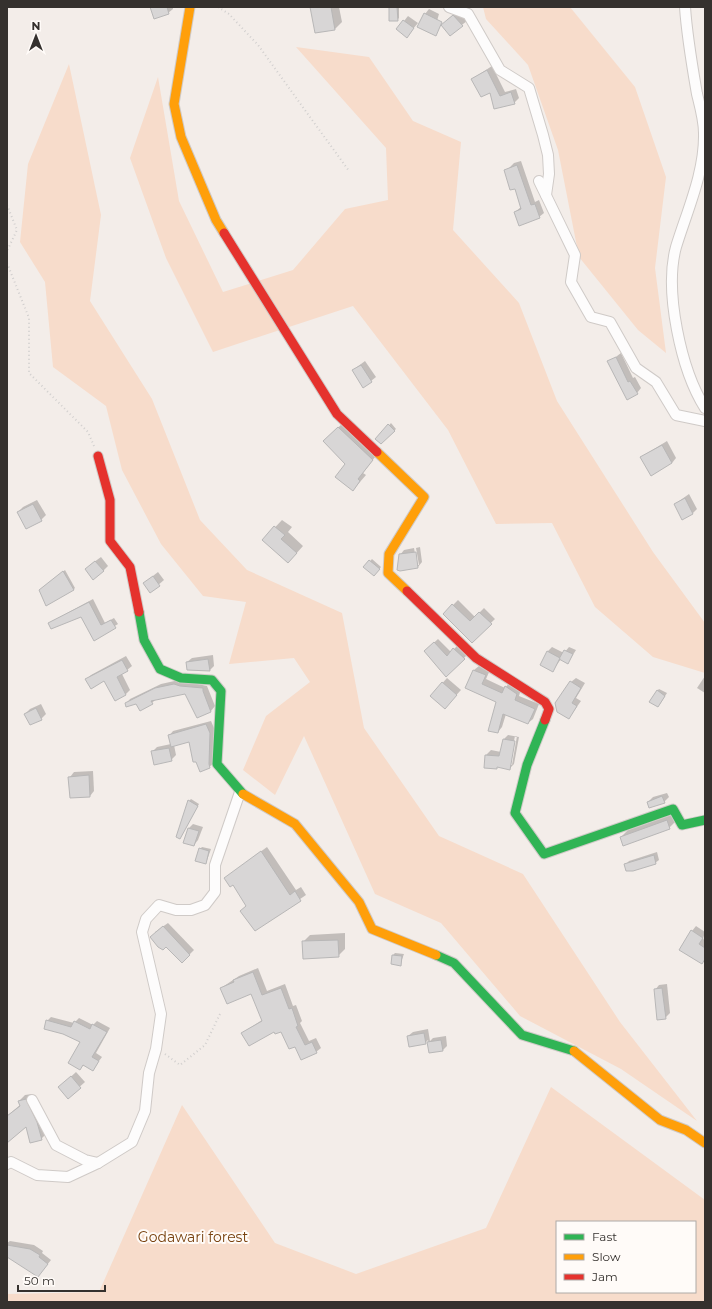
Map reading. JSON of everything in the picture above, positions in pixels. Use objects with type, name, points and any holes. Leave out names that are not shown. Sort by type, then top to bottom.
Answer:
[{"type":"street","points":[[190,7],[174,104],[181,137],[216,220],[337,414],[424,497],[389,554],[388,573],[476,658],[545,702],[549,709],[527,765],[515,813],[544,854],[673,809],[682,825],[705,820]]},
{"type":"street","points":[[449,7],[468,14],[500,70],[529,88],[548,155],[549,174],[546,195]]},
{"type":"street","points":[[685,7],[687,38],[704,133],[700,168],[676,249],[671,277],[673,306],[684,359],[705,408]]},
{"type":"street","points":[[539,181],[575,256],[571,282],[591,317],[610,322],[636,368],[656,382],[676,415],[705,421]]},
{"type":"street","points":[[98,456],[110,500],[110,541],[130,567],[144,640],[160,669],[181,678],[212,680],[220,691],[217,764],[240,792],[295,824],[359,902],[372,929],[454,963],[522,1035],[572,1050],[660,1120],[686,1130],[705,1143]]},
{"type":"street","points":[[7,1164],[11,1162],[37,1176],[68,1177],[98,1163],[132,1142],[145,1111],[149,1073],[156,1049],[161,1014],[142,932],[146,919],[159,905],[176,910],[191,910],[205,905],[215,892],[215,865],[240,792]]},
{"type":"street","points":[[32,1100],[56,1145],[85,1160],[98,1163]]},
{"type":"path","points":[[218,7],[229,14],[258,45],[349,171]]},
{"type":"path","points":[[7,205],[17,230],[7,251]]},
{"type":"path","points":[[7,263],[29,318],[29,373],[88,432],[98,456]]},
{"type":"path","points":[[156,1049],[180,1065],[205,1045],[220,1014]]},
{"type":"green space","points":[[483,7],[570,7],[635,87],[666,177],[655,268],[666,353],[638,330],[579,257],[558,150],[528,65],[486,19]]},
{"type":"green space","points":[[296,47],[369,57],[413,121],[461,142],[453,230],[519,303],[557,401],[653,552],[705,623],[705,673],[653,657],[595,607],[552,523],[496,524],[448,430],[353,306],[213,352],[166,258],[130,158],[158,77],[179,201],[223,292],[293,270],[345,209],[388,200],[386,148]]},
{"type":"green space","points":[[69,64],[101,215],[90,301],[152,399],[200,520],[247,570],[342,613],[364,728],[439,836],[523,874],[620,1022],[697,1121],[621,1069],[520,1016],[441,923],[375,894],[304,736],[275,795],[243,770],[266,716],[310,682],[294,658],[229,664],[246,602],[203,596],[161,544],[122,470],[106,406],[53,367],[45,282],[20,242],[28,164]]},
{"type":"green space","name":"Godawari forest","points":[[551,1087],[705,1200],[705,1302],[7,1302],[7,1294],[99,1292],[182,1105],[275,1243],[356,1274],[486,1228]]},
{"type":"building","points":[[150,7],[167,7],[169,14],[154,19]]},
{"type":"building","points":[[310,7],[331,7],[335,30],[315,33]]},
{"type":"building","points":[[389,7],[397,7],[398,21],[389,21]]},
{"type":"building","points":[[424,13],[442,22],[436,36],[417,27]]},
{"type":"building","points":[[453,15],[463,26],[450,36],[441,25]]},
{"type":"building","points":[[403,20],[414,28],[407,38],[396,29]]},
{"type":"building","points":[[487,70],[500,96],[511,92],[515,104],[494,109],[490,93],[481,97],[471,79]]},
{"type":"building","points":[[517,165],[531,205],[535,204],[540,218],[519,226],[514,212],[521,209],[515,189],[510,190],[504,170]]},
{"type":"building","points":[[616,357],[628,382],[630,381],[638,394],[627,400],[607,361]]},
{"type":"building","points":[[361,365],[372,382],[363,388],[352,370]]},
{"type":"building","points":[[388,424],[395,431],[381,444],[375,439]]},
{"type":"building","points":[[338,427],[373,460],[358,479],[360,481],[353,491],[335,477],[345,464],[323,441]]},
{"type":"building","points":[[662,445],[672,463],[651,476],[640,457]]},
{"type":"building","points":[[685,498],[693,514],[682,520],[674,504]]},
{"type":"building","points":[[33,504],[42,521],[26,529],[17,512]]},
{"type":"building","points":[[274,526],[285,535],[281,539],[297,553],[288,563],[262,540]]},
{"type":"building","points":[[416,552],[418,568],[400,571],[397,570],[399,554]]},
{"type":"building","points":[[369,560],[380,569],[374,576],[363,567]]},
{"type":"building","points":[[95,561],[104,571],[93,580],[85,569]]},
{"type":"building","points":[[63,571],[74,590],[46,606],[39,590]]},
{"type":"building","points":[[153,576],[160,586],[150,593],[143,583]]},
{"type":"building","points":[[89,602],[101,625],[111,620],[116,628],[94,641],[81,617],[51,629],[48,623]]},
{"type":"building","points":[[452,604],[470,621],[479,612],[492,624],[472,643],[443,614]]},
{"type":"building","points":[[434,642],[447,656],[453,648],[465,659],[446,677],[424,651]]},
{"type":"building","points":[[564,650],[573,654],[568,664],[559,659]]},
{"type":"building","points":[[547,651],[560,658],[553,672],[540,665]]},
{"type":"building","points":[[208,659],[210,671],[187,670],[186,662]]},
{"type":"building","points":[[122,660],[128,671],[117,677],[126,695],[115,701],[104,681],[91,689],[85,679]]},
{"type":"building","points":[[473,670],[486,675],[482,684],[502,693],[505,686],[517,694],[515,700],[535,709],[528,724],[503,714],[498,733],[488,731],[496,702],[465,688]]},
{"type":"building","points":[[570,681],[581,688],[572,703],[577,706],[569,719],[557,712],[555,703]]},
{"type":"building","points":[[442,682],[457,695],[445,709],[430,696]]},
{"type":"building","points":[[174,684],[203,688],[211,712],[197,718],[185,694],[151,701],[153,704],[140,711],[136,704],[126,707],[125,703],[155,688]]},
{"type":"building","points":[[657,690],[665,696],[658,707],[649,702]]},
{"type":"building","points":[[36,708],[42,720],[30,725],[24,714]]},
{"type":"building","points":[[206,724],[210,733],[210,768],[200,772],[196,762],[193,762],[189,742],[171,747],[168,735]]},
{"type":"building","points":[[503,739],[515,741],[510,770],[497,767],[497,769],[484,768],[485,755],[499,756]]},
{"type":"building","points":[[169,748],[172,761],[154,765],[151,751]]},
{"type":"building","points":[[89,775],[90,797],[70,798],[68,777]]},
{"type":"building","points":[[662,796],[665,803],[649,808],[647,802]]},
{"type":"building","points":[[188,800],[198,806],[180,839],[176,837]]},
{"type":"building","points":[[667,820],[670,829],[623,846],[620,837]]},
{"type":"building","points":[[188,828],[199,831],[194,846],[183,843]]},
{"type":"building","points":[[199,848],[209,851],[206,864],[195,861]]},
{"type":"building","points":[[261,851],[290,895],[295,891],[301,901],[255,931],[240,911],[246,906],[233,885],[230,887],[224,878]]},
{"type":"building","points":[[654,855],[656,864],[633,871],[626,871],[624,864]]},
{"type":"building","points":[[163,926],[190,955],[182,963],[166,947],[163,950],[158,947],[150,937]]},
{"type":"building","points":[[691,930],[703,938],[699,944],[705,948],[705,959],[702,964],[679,950]]},
{"type":"building","points":[[338,940],[339,957],[303,959],[302,941]]},
{"type":"building","points":[[392,955],[402,956],[401,966],[391,964]]},
{"type":"building","points":[[253,972],[262,995],[281,988],[289,1009],[292,1008],[298,1026],[296,1027],[305,1045],[312,1042],[317,1053],[301,1060],[295,1047],[289,1049],[281,1032],[275,1034],[274,1032],[249,1046],[241,1033],[262,1021],[251,994],[227,1004],[220,988],[234,982],[233,980]]},
{"type":"building","points":[[662,988],[666,1019],[657,1020],[654,989]]},
{"type":"building","points":[[46,1020],[71,1027],[74,1021],[90,1029],[92,1024],[107,1032],[92,1057],[99,1061],[93,1071],[83,1065],[80,1070],[68,1063],[80,1042],[63,1034],[44,1029]]},
{"type":"building","points":[[424,1033],[426,1044],[409,1047],[407,1036]]},
{"type":"building","points":[[441,1040],[443,1051],[429,1053],[427,1042]]},
{"type":"building","points":[[71,1076],[81,1088],[68,1099],[58,1087]]},
{"type":"building","points":[[26,1099],[37,1122],[42,1140],[30,1143],[26,1127],[7,1143],[7,1116],[20,1106],[18,1101]]},
{"type":"building","points":[[7,1245],[30,1249],[40,1255],[39,1257],[48,1264],[38,1277],[7,1257]]},
{"type":"traffic: fast","points":[[139,612],[144,640],[160,669],[181,678],[212,680],[221,691],[217,764],[243,794]]},
{"type":"traffic: fast","points":[[545,720],[527,765],[515,813],[544,854],[673,809],[682,825],[705,820]]},
{"type":"traffic: fast","points":[[436,955],[454,963],[522,1035],[574,1051]]},
{"type":"traffic: slow","points":[[190,7],[174,104],[181,137],[216,220],[224,233]]},
{"type":"traffic: slow","points":[[377,452],[424,497],[389,554],[388,573],[407,591]]},
{"type":"traffic: slow","points":[[243,794],[295,824],[359,902],[372,929],[436,955]]},
{"type":"traffic: slow","points":[[574,1051],[660,1120],[686,1130],[705,1143]]},
{"type":"traffic: jam","points":[[224,233],[337,414],[377,452]]},
{"type":"traffic: jam","points":[[98,456],[110,500],[110,541],[130,567],[139,612]]},
{"type":"traffic: jam","points":[[407,591],[476,658],[545,702],[549,709],[545,720]]}]
